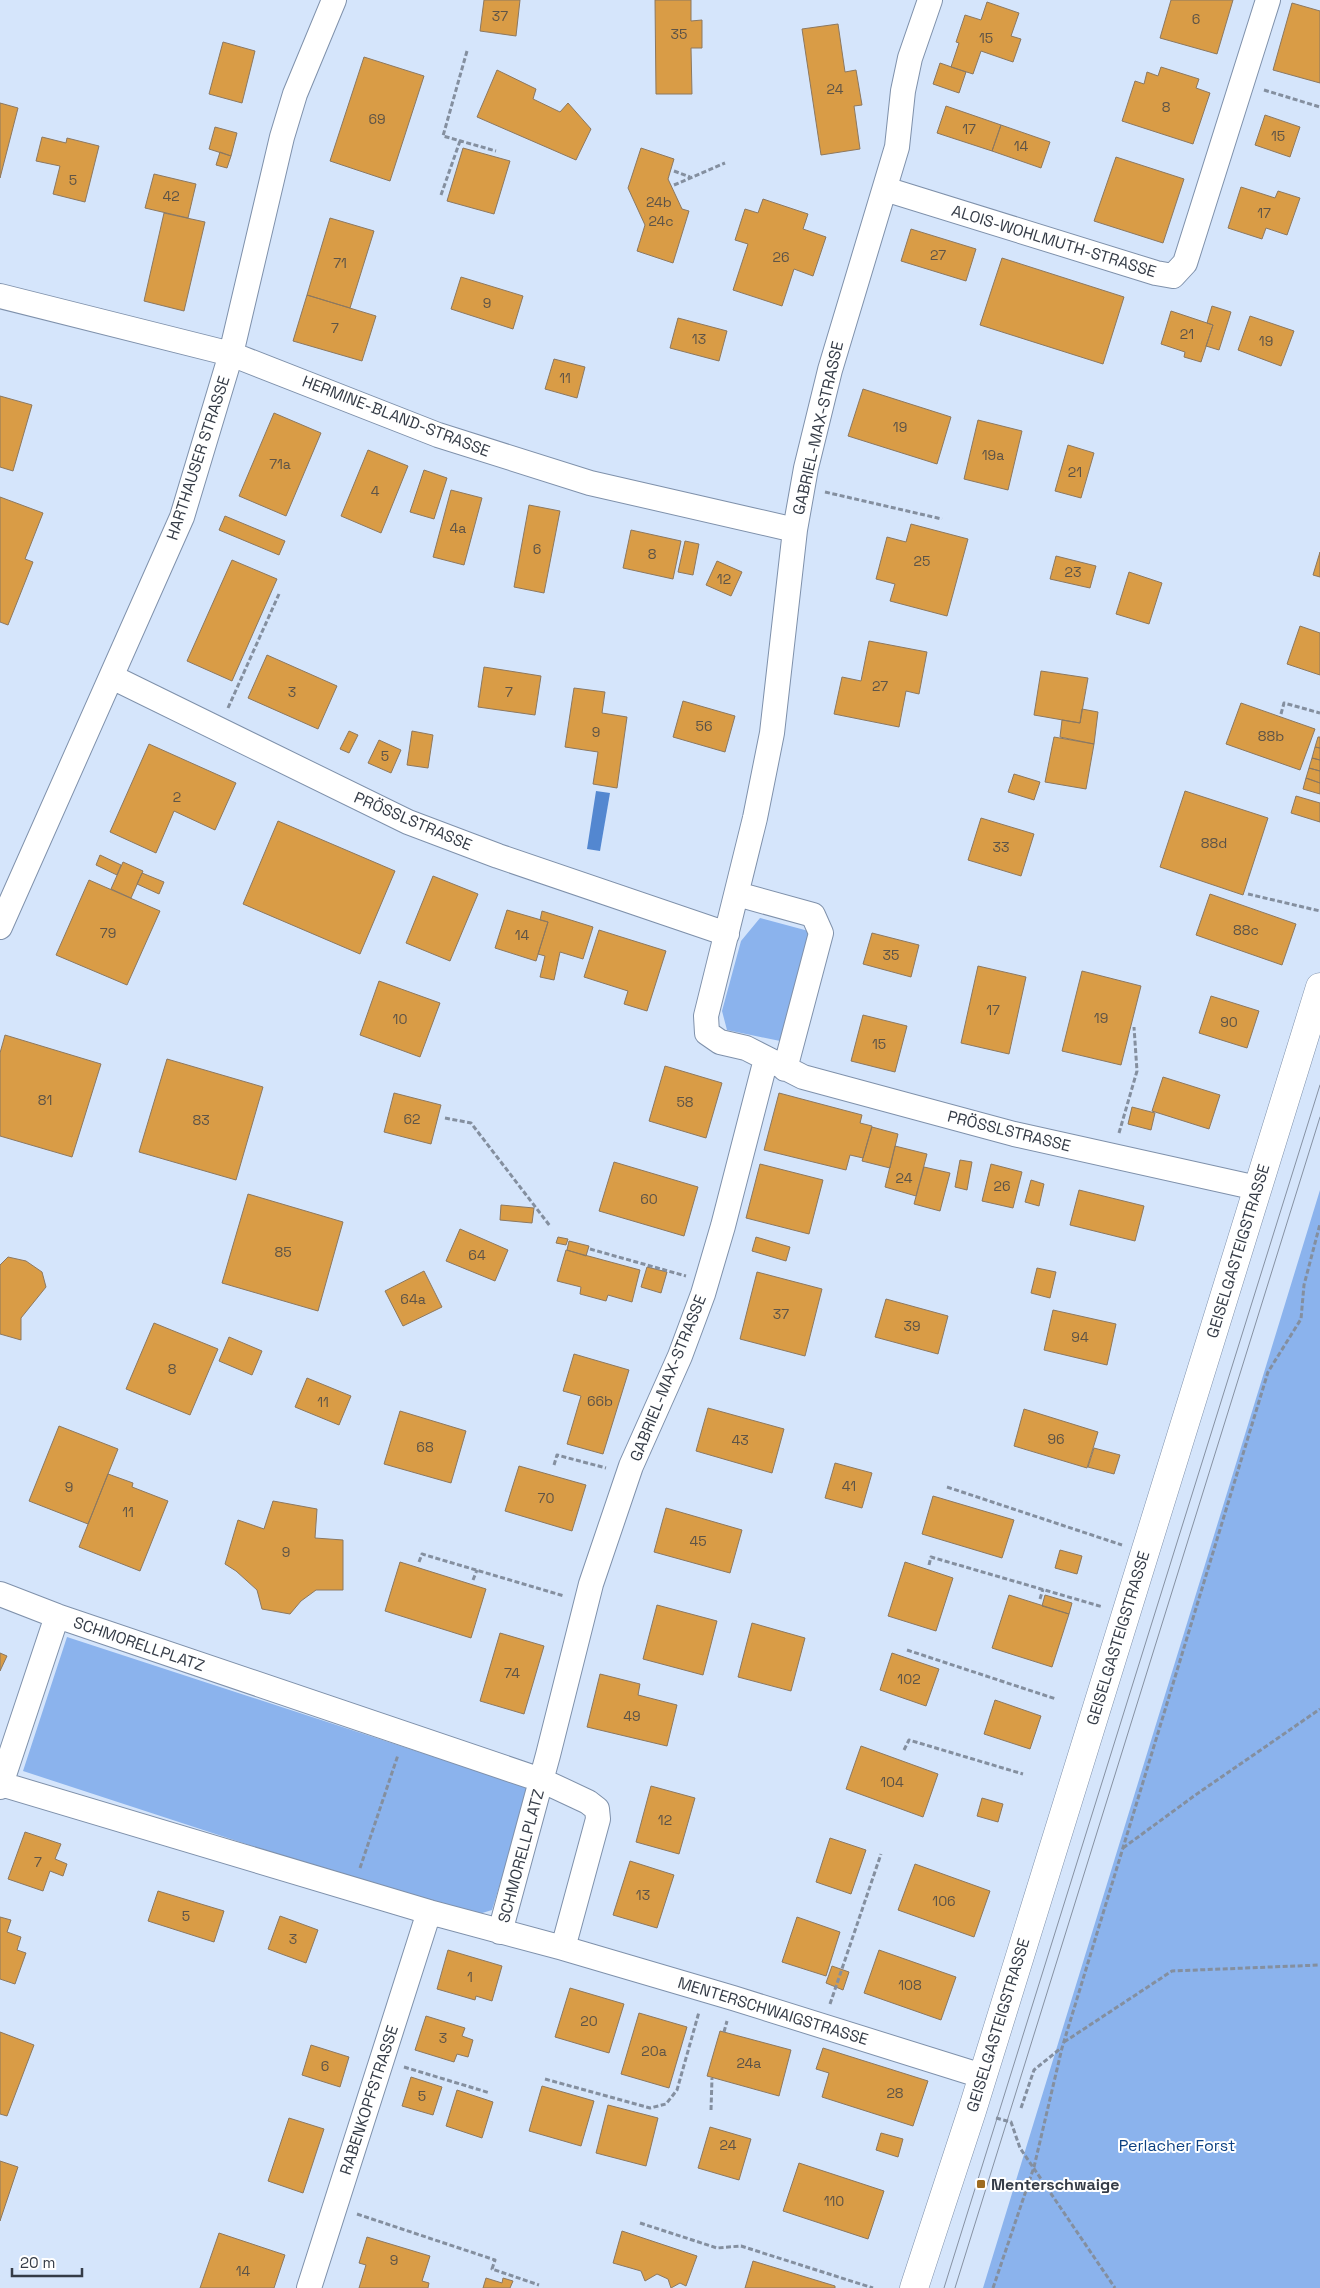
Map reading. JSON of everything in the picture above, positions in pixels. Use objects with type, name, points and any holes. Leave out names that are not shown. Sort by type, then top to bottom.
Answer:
[{"type":"main road","name":"GEISELGASTEIGSTRASSE","points":[[914,2288],[982,2076],[1320,987]]},
{"type":"street","name":"HARTHAUSER STRASSE","points":[[0,927],[182,517],[231,354],[282,137],[295,94],[334,0]]},
{"type":"street","name":"GABRIEL-MAX-STRASSE","points":[[775,1064],[746,1048],[720,1042],[707,1033],[706,1016],[755,818],[772,733],[794,530],[802,486],[830,370],[897,147],[903,90],[910,58],[930,0]]},
{"type":"street","name":"ALOIS-WOHLMUTH-STRASSE","points":[[885,189],[1156,273],[1173,276],[1185,263],[1268,0]]},
{"type":"street","name":"HERMINE-BLAND-STRASSE","points":[[0,296],[231,354],[438,434],[590,483],[794,530]]},
{"type":"street","name":"PRÖSSLSTRASSE","points":[[112,676],[408,822],[498,856],[727,934]]},
{"type":"street","name":"GABRIEL-MAX-STRASSE","points":[[541,1780],[586,1602],[629,1474],[680,1356],[706,1281],[775,1064],[821,932],[813,915],[737,894]]},
{"type":"street","name":"PRÖSSLSTRASSE","points":[[775,1064],[803,1078],[995,1128],[1257,1188]]},
{"type":"street","points":[[0,1594],[57,1616]]},
{"type":"street","name":"SCHMORELLPLATZ","points":[[57,1616],[405,1736],[541,1780],[588,1802],[597,1809],[598,1818],[564,1948],[429,1912],[0,1785],[57,1616]]},
{"type":"street","name":"SCHMORELLPLATZ","points":[[500,1932],[541,1780]]},
{"type":"street","name":"RABENKOPFSTRASSE","points":[[309,2288],[429,1912]]},
{"type":"street","name":"MENTERSCHWAIGSTRASSE","points":[[564,1948],[982,2076]]},
{"type":"path","points":[[467,51],[443,136],[496,151]]},
{"type":"path","points":[[1242,84],[1320,107]]},
{"type":"path","points":[[441,194],[460,141]]},
{"type":"path","points":[[674,185],[725,163]]},
{"type":"path","points":[[674,171],[691,177]]},
{"type":"path","points":[[802,486],[942,519]]},
{"type":"path","points":[[218,729],[279,594]]},
{"type":"path","points":[[1281,714],[1284,703],[1320,713]]},
{"type":"path","points":[[1248,894],[1320,912]]},
{"type":"path","points":[[1113,1156],[1136,1071],[1134,1027]]},
{"type":"path","points":[[445,1118],[471,1123],[550,1226]]},
{"type":"path","points":[[993,2288],[1034,2167],[1062,2048],[1268,1372],[1301,1319],[1304,1285],[1320,1224]]},
{"type":"path","points":[[590,1249],[706,1281]]},
{"type":"path","points":[[554,1465],[557,1455],[629,1474]]},
{"type":"path","points":[[947,1487],[1144,1552]]},
{"type":"path","points":[[419,1562],[422,1554],[586,1602]]},
{"type":"path","points":[[929,1565],[931,1557],[1125,1614]]},
{"type":"path","points":[[473,1580],[477,1570]]},
{"type":"path","points":[[1040,1599],[1042,1589]]},
{"type":"path","points":[[906,1650],[1056,1698]]},
{"type":"path","points":[[1123,1848],[1194,1796],[1320,1709]]},
{"type":"path","points":[[352,1889],[405,1736]]},
{"type":"path","points":[[904,1750],[909,1740],[1023,1774]]},
{"type":"path","points":[[823,2026],[881,1854]]},
{"type":"path","points":[[1064,2042],[1172,1971],[1320,1965]]},
{"type":"path","points":[[546,2079],[650,2108],[666,2104],[677,2090],[706,1990]]},
{"type":"path","points":[[1021,2108],[1034,2070],[1062,2048]]},
{"type":"path","points":[[382,2060],[490,2093]]},
{"type":"path","points":[[711,2110],[712,2078]]},
{"type":"path","points":[[993,2117],[1011,2122],[1020,2148],[1115,2288]]},
{"type":"path","points":[[335,2207],[494,2260],[492,2269],[539,2285]]},
{"type":"path","points":[[640,2223],[718,2248],[741,2246],[873,2288]]},
{"type":"green space","points":[[760,918],[816,933],[785,1042],[727,1030],[722,1011],[741,941]]},
{"type":"green space","name":"Perlacher Forst","points":[[1320,1190],[1320,2288],[983,2288]]},
{"type":"green space","points":[[67,1637],[529,1788],[492,1910],[469,1917],[23,1771]]},
{"type":"shaded area","points":[[596,791],[610,793],[600,851],[587,849]]},
{"type":"building","points":[[484,0],[520,0],[516,36],[480,31]]},
{"type":"building","points":[[655,0],[691,0],[691,21],[702,20],[702,48],[691,48],[692,94],[656,94]]},
{"type":"building","points":[[1171,0],[1233,0],[1217,54],[1160,38]]},
{"type":"building","points":[[987,2],[1019,13],[1011,36],[1021,39],[1013,62],[981,51],[973,74],[951,67],[959,43],[956,42],[965,15],[981,20]]},
{"type":"building","points":[[1292,3],[1320,11],[1320,83],[1273,70]]},
{"type":"building","points":[[838,24],[845,72],[856,70],[862,105],[854,106],[860,149],[821,155],[802,29]]},
{"type":"building","points":[[223,42],[255,51],[242,103],[209,94]]},
{"type":"building","points":[[364,57],[424,76],[390,181],[330,161]]},
{"type":"building","points":[[940,63],[966,72],[959,93],[933,84]]},
{"type":"building","points":[[1161,67],[1199,79],[1196,88],[1210,93],[1193,144],[1122,121],[1135,81],[1144,84],[1147,72],[1158,76]]},
{"type":"building","points":[[497,70],[536,89],[533,99],[560,112],[568,103],[591,129],[576,160],[477,117]]},
{"type":"building","points":[[0,103],[18,108],[0,178]]},
{"type":"building","points":[[946,106],[1001,125],[992,151],[937,133]]},
{"type":"building","points":[[1265,115],[1300,127],[1290,157],[1255,145]]},
{"type":"building","points":[[1001,125],[1050,142],[1041,168],[992,151]]},
{"type":"building","points":[[215,127],[237,133],[231,156],[209,149]]},
{"type":"building","points":[[42,137],[66,143],[67,138],[99,146],[85,202],[53,194],[60,166],[36,161]]},
{"type":"building","points":[[463,148],[510,161],[494,214],[447,201]]},
{"type":"building","points":[[641,148],[674,159],[668,179],[682,209],[689,211],[673,263],[637,251],[645,225],[628,188]]},
{"type":"building","points":[[220,152],[231,156],[227,168],[216,165]]},
{"type":"building","points":[[1116,157],[1184,179],[1163,243],[1094,221]]},
{"type":"building","points":[[154,174],[196,184],[188,218],[145,208]]},
{"type":"building","points":[[1241,187],[1275,198],[1278,191],[1300,198],[1287,235],[1266,228],[1262,239],[1228,228]]},
{"type":"building","points":[[763,199],[808,214],[803,229],[826,237],[813,276],[794,269],[782,306],[733,290],[748,244],[735,240],[745,209],[758,213]]},
{"type":"building","points":[[164,213],[205,222],[184,311],[144,301]]},
{"type":"building","points":[[330,218],[374,231],[350,308],[307,295]]},
{"type":"building","points":[[911,229],[976,249],[966,281],[901,261]]},
{"type":"building","points":[[1002,258],[1124,297],[1103,364],[980,325]]},
{"type":"building","points":[[461,277],[523,296],[513,329],[451,309]]},
{"type":"building","points":[[307,295],[376,316],[362,361],[293,341]]},
{"type":"building","points":[[1212,306],[1231,312],[1219,350],[1206,346],[1213,325],[1207,323]]},
{"type":"building","points":[[1171,311],[1213,325],[1201,362],[1184,357],[1185,352],[1161,344]]},
{"type":"building","points":[[1250,316],[1294,331],[1281,366],[1238,350]]},
{"type":"building","points":[[678,318],[727,331],[719,361],[670,348]]},
{"type":"building","points":[[554,359],[585,367],[577,398],[545,389]]},
{"type":"building","points":[[863,389],[951,417],[937,464],[848,436]]},
{"type":"building","points":[[0,396],[32,405],[13,471],[0,467]]},
{"type":"building","points":[[274,413],[321,433],[286,516],[239,496]]},
{"type":"building","points":[[978,420],[1022,431],[1008,490],[964,479]]},
{"type":"building","points":[[1068,445],[1094,453],[1081,498],[1055,491]]},
{"type":"building","points":[[368,450],[408,466],[381,533],[341,516]]},
{"type":"building","points":[[424,470],[447,478],[434,519],[410,512]]},
{"type":"building","points":[[451,490],[482,498],[464,565],[433,557]]},
{"type":"building","points":[[0,497],[43,513],[25,559],[33,562],[8,625],[0,622]]},
{"type":"building","points":[[529,505],[560,511],[544,593],[514,587]]},
{"type":"building","points":[[225,516],[285,541],[279,555],[219,530]]},
{"type":"building","points":[[911,524],[968,539],[947,616],[890,601],[895,584],[876,579],[887,537],[906,542]]},
{"type":"building","points":[[631,530],[681,541],[673,579],[623,568]]},
{"type":"building","points":[[685,541],[699,544],[693,575],[678,572]]},
{"type":"building","points":[[1320,552],[1320,577],[1313,575]]},
{"type":"building","points":[[1056,556],[1096,566],[1090,588],[1050,579]]},
{"type":"building","points":[[232,560],[277,579],[232,681],[187,661]]},
{"type":"building","points":[[717,561],[742,572],[731,596],[706,585]]},
{"type":"building","points":[[1129,572],[1162,583],[1149,624],[1116,614]]},
{"type":"building","points":[[1300,626],[1320,633],[1320,675],[1287,664]]},
{"type":"building","points":[[869,641],[927,652],[919,694],[906,691],[899,727],[834,714],[842,677],[861,681]]},
{"type":"building","points":[[267,655],[337,686],[318,729],[248,698]]},
{"type":"building","points":[[484,667],[541,676],[535,715],[478,707]]},
{"type":"building","points":[[1041,671],[1088,678],[1080,723],[1034,715]]},
{"type":"building","points":[[574,688],[605,692],[602,713],[627,717],[617,788],[593,784],[598,752],[565,747]]},
{"type":"building","points":[[683,701],[735,716],[725,752],[673,737]]},
{"type":"building","points":[[1241,703],[1315,729],[1300,770],[1226,744]]},
{"type":"building","points":[[1082,709],[1098,712],[1094,744],[1060,737],[1062,720],[1080,723]]},
{"type":"building","points":[[349,731],[358,735],[349,753],[340,749]]},
{"type":"building","points":[[412,731],[433,735],[428,768],[407,765]]},
{"type":"building","points":[[1054,737],[1094,744],[1086,789],[1045,782]]},
{"type":"building","points":[[1318,737],[1320,737],[1320,748],[1315,747]]},
{"type":"building","points":[[379,740],[401,750],[391,773],[368,763]]},
{"type":"building","points":[[149,744],[236,783],[215,830],[174,811],[156,853],[110,832]]},
{"type":"building","points":[[1315,747],[1320,748],[1320,760],[1312,758]]},
{"type":"building","points":[[1312,758],[1320,760],[1320,771],[1309,768]]},
{"type":"building","points":[[1309,768],[1320,771],[1320,783],[1306,778]]},
{"type":"building","points":[[1014,774],[1040,782],[1034,800],[1008,792]]},
{"type":"building","points":[[1306,778],[1320,783],[1320,794],[1303,789]]},
{"type":"building","points":[[1185,791],[1268,818],[1243,895],[1160,867]]},
{"type":"building","points":[[1296,796],[1320,803],[1320,822],[1291,813]]},
{"type":"building","points":[[981,818],[1034,834],[1021,876],[968,860]]},
{"type":"building","points":[[278,821],[395,871],[360,954],[243,904]]},
{"type":"building","points":[[100,855],[121,865],[117,875],[96,865]]},
{"type":"building","points":[[123,862],[143,871],[131,898],[111,889]]},
{"type":"building","points":[[142,873],[164,882],[159,894],[137,884]]},
{"type":"building","points":[[433,876],[478,894],[450,961],[406,943]]},
{"type":"building","points":[[89,880],[160,911],[127,985],[56,955]]},
{"type":"building","points":[[1210,894],[1296,924],[1282,965],[1196,935]]},
{"type":"building","points":[[507,910],[548,922],[536,961],[495,948]]},
{"type":"building","points":[[542,911],[593,927],[583,959],[560,952],[554,980],[540,977],[545,956],[538,954],[548,922],[540,920]]},
{"type":"building","points":[[599,930],[666,951],[647,1011],[624,1004],[628,991],[584,977]]},
{"type":"building","points":[[872,933],[919,945],[911,977],[863,964]]},
{"type":"building","points":[[978,966],[1026,977],[1009,1054],[961,1043]]},
{"type":"building","points":[[1082,971],[1141,986],[1121,1065],[1062,1051]]},
{"type":"building","points":[[379,981],[440,1003],[420,1057],[360,1035]]},
{"type":"building","points":[[1211,996],[1259,1011],[1247,1048],[1199,1033]]},
{"type":"building","points":[[863,1015],[907,1026],[895,1072],[851,1061]]},
{"type":"building","points":[[5,1035],[101,1064],[72,1157],[0,1136],[0,1053]]},
{"type":"building","points":[[167,1059],[263,1087],[236,1180],[139,1152]]},
{"type":"building","points":[[665,1066],[722,1083],[706,1138],[649,1121]]},
{"type":"building","points":[[1163,1077],[1220,1095],[1209,1129],[1152,1111]]},
{"type":"building","points":[[394,1093],[441,1105],[431,1144],[384,1132]]},
{"type":"building","points":[[779,1093],[862,1115],[860,1123],[872,1126],[863,1158],[850,1155],[846,1170],[764,1150]]},
{"type":"building","points":[[1132,1107],[1155,1113],[1151,1130],[1128,1124]]},
{"type":"building","points":[[872,1127],[898,1134],[890,1168],[862,1161]]},
{"type":"building","points":[[895,1146],[927,1154],[916,1196],[885,1187]]},
{"type":"building","points":[[960,1160],[972,1162],[967,1190],[955,1187]]},
{"type":"building","points":[[614,1162],[698,1187],[684,1236],[599,1211]]},
{"type":"building","points":[[760,1164],[823,1180],[809,1234],[746,1218]]},
{"type":"building","points":[[991,1164],[1022,1172],[1013,1208],[982,1201]]},
{"type":"building","points":[[924,1167],[950,1173],[940,1211],[914,1204]]},
{"type":"building","points":[[1031,1180],[1044,1184],[1039,1206],[1025,1202]]},
{"type":"building","points":[[1079,1190],[1144,1206],[1135,1241],[1070,1225]]},
{"type":"building","points":[[248,1194],[343,1222],[318,1311],[222,1283]]},
{"type":"building","points":[[501,1205],[534,1208],[532,1223],[500,1220]]},
{"type":"building","points":[[460,1229],[508,1250],[495,1281],[446,1261]]},
{"type":"building","points":[[558,1237],[568,1239],[566,1245],[556,1243]]},
{"type":"building","points":[[756,1237],[790,1247],[786,1261],[752,1251]]},
{"type":"building","points":[[569,1241],[589,1246],[586,1256],[567,1250]]},
{"type":"building","points":[[566,1250],[640,1270],[632,1302],[608,1295],[606,1301],[580,1294],[581,1287],[557,1281]]},
{"type":"building","points":[[8,1257],[26,1261],[42,1272],[46,1287],[21,1318],[21,1340],[0,1334],[0,1265]]},
{"type":"building","points":[[647,1267],[667,1272],[661,1293],[641,1287]]},
{"type":"building","points":[[1037,1268],[1056,1272],[1050,1298],[1031,1293]]},
{"type":"building","points":[[424,1271],[442,1307],[403,1326],[385,1291]]},
{"type":"building","points":[[757,1272],[822,1289],[805,1356],[740,1339]]},
{"type":"building","points":[[886,1299],[948,1316],[938,1354],[875,1337]]},
{"type":"building","points":[[1053,1310],[1116,1324],[1107,1365],[1044,1350]]},
{"type":"building","points":[[154,1323],[218,1349],[190,1415],[126,1389]]},
{"type":"building","points":[[229,1337],[262,1351],[252,1375],[219,1361]]},
{"type":"building","points":[[574,1354],[629,1370],[603,1454],[567,1444],[581,1396],[563,1391]]},
{"type":"building","points":[[307,1378],[351,1396],[339,1425],[295,1407]]},
{"type":"building","points":[[708,1408],[784,1429],[772,1473],[696,1451]]},
{"type":"building","points":[[1024,1409],[1098,1432],[1087,1468],[1014,1446]]},
{"type":"building","points":[[400,1411],[466,1431],[451,1483],[384,1464]]},
{"type":"building","points":[[59,1426],[118,1449],[88,1524],[29,1501]]},
{"type":"building","points":[[1094,1448],[1120,1455],[1114,1474],[1088,1467]]},
{"type":"building","points":[[835,1463],[872,1473],[862,1508],[825,1498]]},
{"type":"building","points":[[519,1466],[586,1485],[572,1531],[505,1511]]},
{"type":"building","points":[[108,1474],[133,1483],[132,1487],[168,1501],[140,1571],[79,1547]]},
{"type":"building","points":[[933,1496],[1014,1520],[1002,1558],[922,1534]]},
{"type":"building","points":[[273,1501],[317,1509],[315,1538],[343,1540],[343,1590],[316,1590],[301,1601],[290,1614],[262,1609],[257,1590],[236,1571],[225,1564],[238,1520],[264,1529]]},
{"type":"building","points":[[666,1508],[742,1530],[730,1573],[654,1552]]},
{"type":"building","points":[[1060,1550],[1082,1556],[1077,1574],[1055,1568]]},
{"type":"building","points":[[400,1562],[486,1589],[471,1638],[385,1611]]},
{"type":"building","points":[[905,1562],[953,1578],[936,1631],[888,1616]]},
{"type":"building","points":[[1009,1595],[1069,1614],[1052,1667],[992,1648]]},
{"type":"building","points":[[1045,1595],[1072,1603],[1069,1614],[1042,1606]]},
{"type":"building","points":[[657,1605],[717,1621],[703,1675],[643,1659]]},
{"type":"building","points":[[752,1623],[805,1638],[791,1691],[738,1677]]},
{"type":"building","points":[[500,1633],[544,1646],[524,1714],[480,1701]]},
{"type":"building","points":[[0,1653],[7,1656],[0,1671]]},
{"type":"building","points":[[892,1653],[939,1669],[926,1706],[880,1690]]},
{"type":"building","points":[[600,1674],[640,1684],[638,1695],[677,1705],[667,1746],[587,1727]]},
{"type":"building","points":[[995,1700],[1041,1716],[1030,1749],[984,1734]]},
{"type":"building","points":[[861,1746],[938,1774],[923,1817],[846,1789]]},
{"type":"building","points":[[651,1786],[695,1798],[679,1854],[636,1842]]},
{"type":"building","points":[[982,1798],[1003,1804],[998,1822],[977,1816]]},
{"type":"building","points":[[25,1832],[61,1844],[55,1859],[67,1864],[63,1876],[50,1871],[43,1891],[8,1879]]},
{"type":"building","points":[[830,1838],[866,1850],[851,1894],[816,1882]]},
{"type":"building","points":[[630,1861],[674,1875],[657,1928],[613,1915]]},
{"type":"building","points":[[915,1864],[990,1891],[974,1937],[898,1910]]},
{"type":"building","points":[[158,1891],[224,1911],[214,1942],[148,1921]]},
{"type":"building","points":[[280,1916],[318,1930],[306,1963],[268,1949]]},
{"type":"building","points":[[0,1917],[11,1920],[7,1932],[21,1937],[17,1950],[26,1953],[15,1984],[0,1979]]},
{"type":"building","points":[[797,1917],[840,1932],[826,1976],[782,1962]]},
{"type":"building","points":[[448,1950],[502,1966],[492,2001],[476,1996],[475,2000],[437,1989]]},
{"type":"building","points":[[879,1950],[956,1977],[941,2020],[864,1993]]},
{"type":"building","points":[[832,1966],[849,1972],[843,1990],[826,1983]]},
{"type":"building","points":[[570,1988],[624,2004],[609,2053],[555,2037]]},
{"type":"building","points":[[639,2013],[687,2027],[669,2088],[621,2074]]},
{"type":"building","points":[[426,2016],[465,2028],[462,2036],[473,2040],[468,2057],[457,2054],[454,2062],[415,2050]]},
{"type":"building","points":[[720,2031],[791,2050],[779,2096],[707,2076]]},
{"type":"building","points":[[0,2032],[34,2045],[7,2116],[0,2114]]},
{"type":"building","points":[[311,2045],[349,2057],[340,2087],[302,2075]]},
{"type":"building","points":[[823,2048],[928,2081],[913,2126],[822,2097],[829,2073],[816,2069]]},
{"type":"building","points":[[411,2077],[442,2087],[433,2115],[402,2106]]},
{"type":"building","points":[[542,2086],[594,2101],[581,2146],[529,2131]]},
{"type":"building","points":[[457,2090],[493,2102],[482,2138],[446,2126]]},
{"type":"building","points":[[608,2105],[658,2118],[646,2166],[596,2153]]},
{"type":"building","points":[[289,2118],[324,2129],[303,2193],[268,2181]]},
{"type":"building","points":[[710,2127],[751,2139],[739,2180],[698,2168]]},
{"type":"building","points":[[881,2133],[903,2139],[898,2157],[876,2150]]},
{"type":"building","points":[[0,2161],[18,2167],[0,2221]]},
{"type":"building","points":[[799,2163],[884,2191],[868,2239],[783,2211]]},
{"type":"building","points":[[622,2231],[697,2256],[686,2286],[680,2283],[671,2288],[668,2279],[657,2274],[645,2281],[641,2271],[613,2263]]},
{"type":"building","points":[[219,2233],[285,2255],[274,2288],[200,2288]]},
{"type":"building","points":[[367,2237],[430,2256],[422,2281],[429,2283],[428,2288],[359,2288],[366,2265],[359,2263]]},
{"type":"building","points":[[753,2261],[835,2286],[835,2288],[745,2288]]},
{"type":"building","points":[[486,2278],[502,2283],[503,2278],[513,2281],[510,2288],[483,2288]]},
{"type":"tram line","points":[[944,2288],[1320,1085]]},
{"type":"tram line","points":[[955,2288],[1320,1117]]},
{"type":"place","name":"Menterschwaige","points":[[981,2184]]}]
